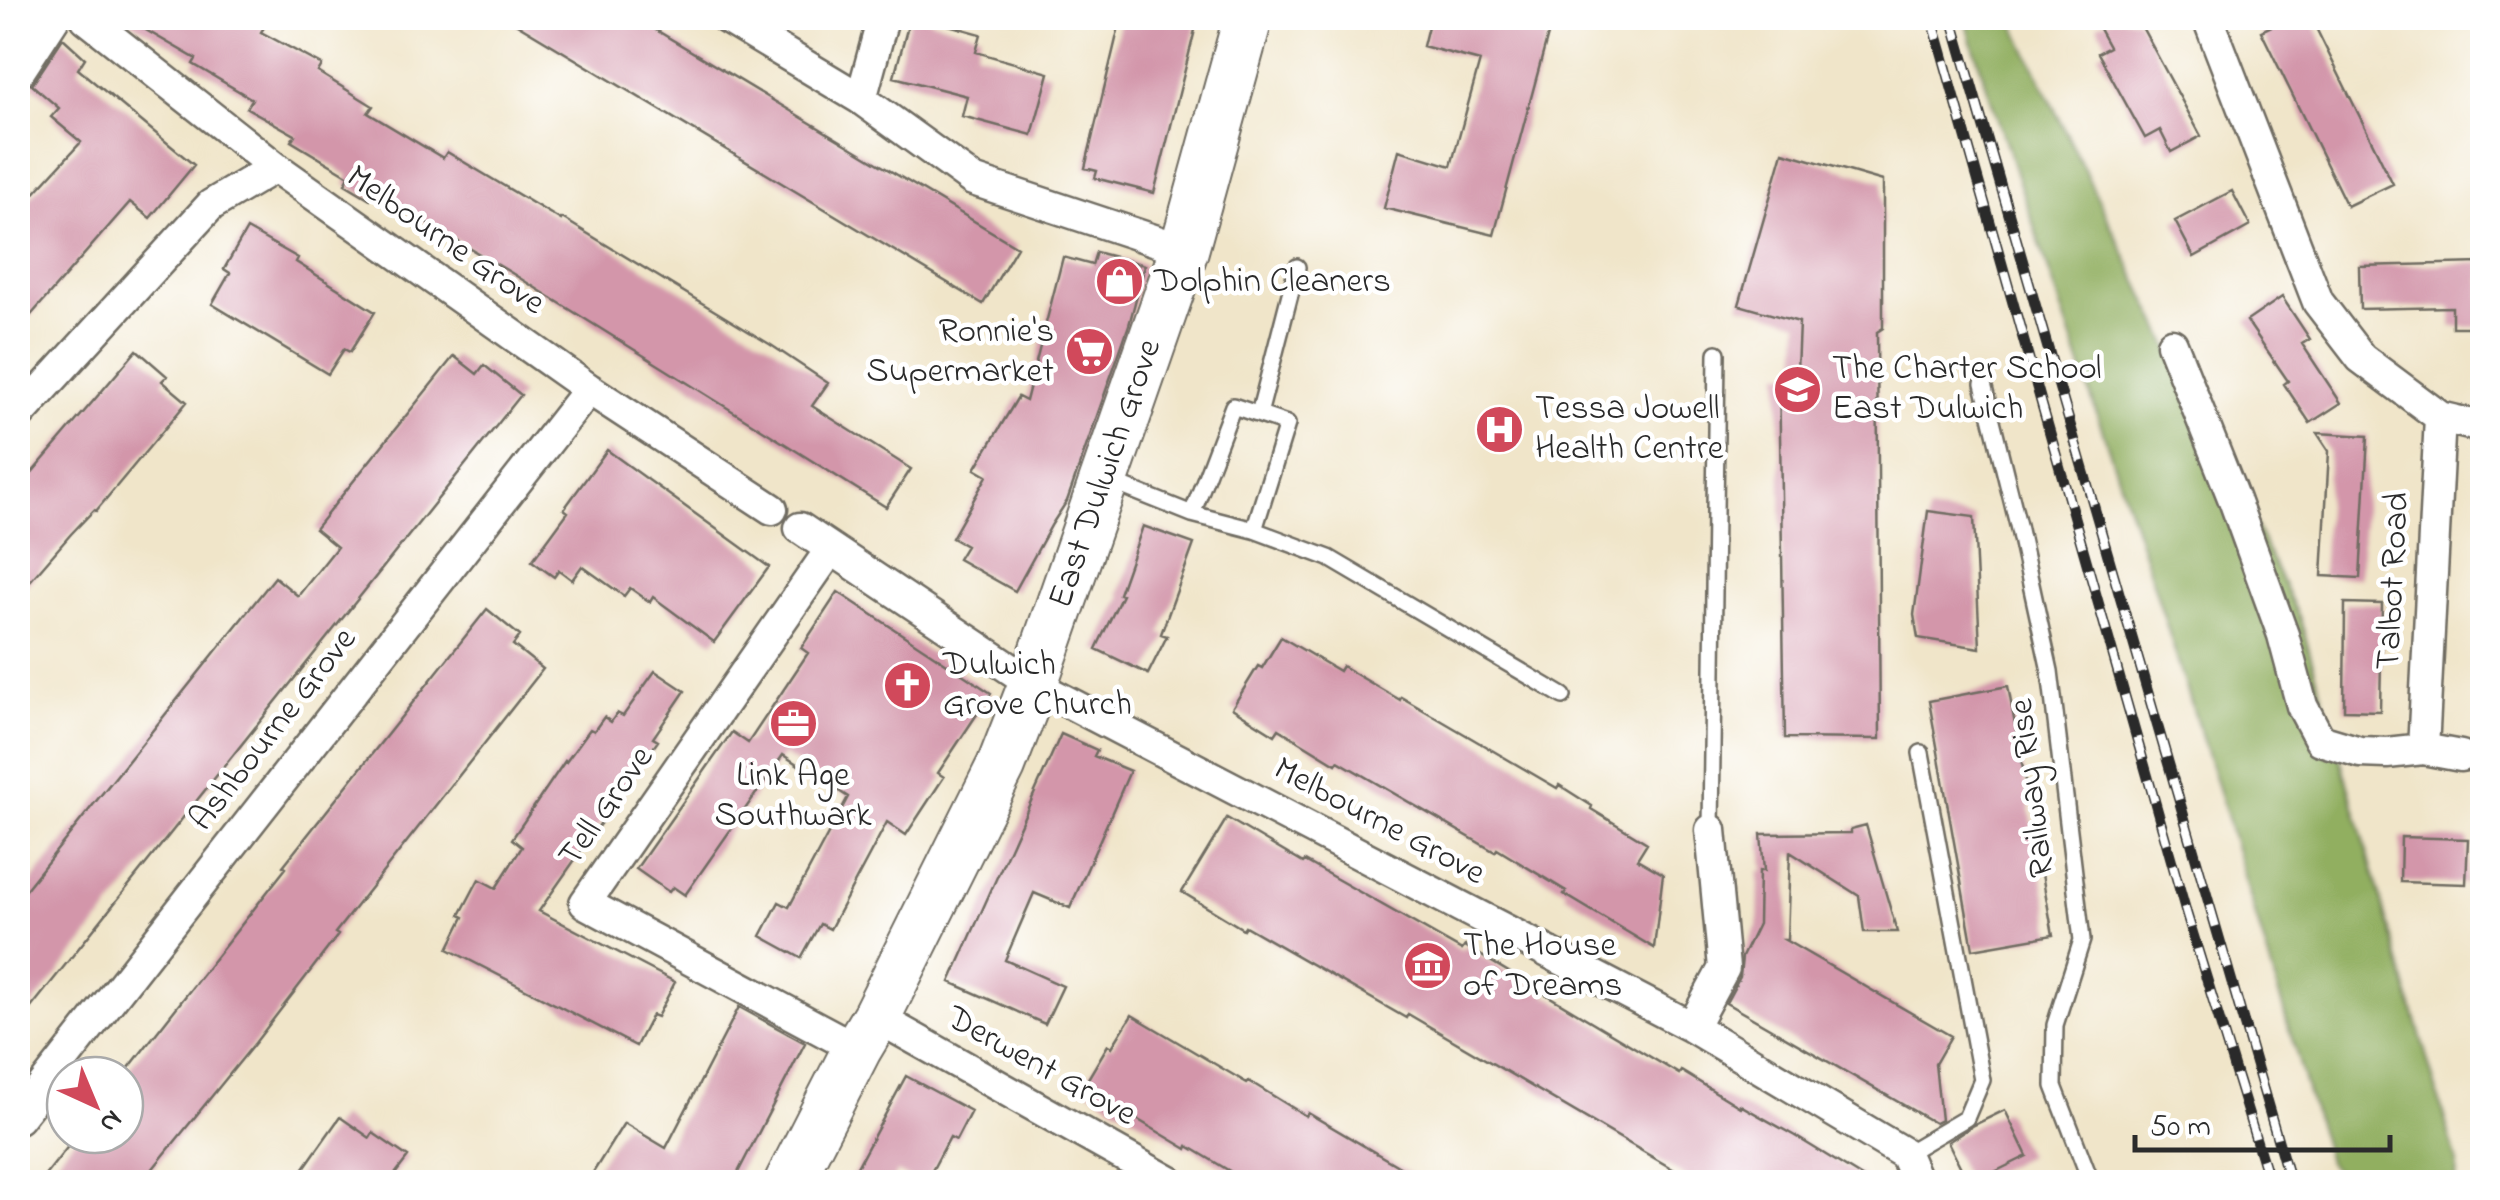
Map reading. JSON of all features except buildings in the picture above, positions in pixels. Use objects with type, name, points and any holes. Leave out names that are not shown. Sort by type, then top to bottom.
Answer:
[{"type":"main road","name":"East Dulwich Grove","points":[[790,1182],[1001,766],[1184,250],[1248,18]]},
{"type":"street","points":[[18,72],[54,18]]},
{"type":"street","name":"Melbourne Grove","points":[[86,18],[275,167],[590,388],[772,509]]},
{"type":"street","points":[[726,18],[860,99],[973,180],[1184,250]]},
{"type":"street","points":[[860,99],[883,18]]},
{"type":"street","points":[[2208,18],[2318,302],[2362,358],[2440,417],[2482,427]]},
{"type":"street","points":[[18,416],[212,205],[275,167]]},
{"type":"street","points":[[2172,344],[2283,635],[2302,706],[2320,740],[2360,752],[2423,749],[2461,756]]},
{"type":"street","name":"Ashbourne Grove","points":[[18,1118],[590,388]]},
{"type":"street","name":"Talbot Road","points":[[2423,749],[2440,417]]},
{"type":"street","name":"Melbourne Grove","points":[[800,528],[1033,684],[1692,1028],[1904,1154]]},
{"type":"street","name":"Tell Grove","points":[[831,549],[585,904],[866,1033]]},
{"type":"street","points":[[1692,1028],[1724,968],[1711,830]]},
{"type":"street","name":"Derwent Grove","points":[[866,1033],[1170,1182]]},
{"type":"street","points":[[1904,1154],[1917,1182]]},
{"type":"lane","points":[[1259,414],[1297,267]]},
{"type":"lane","points":[[1711,830],[1717,352]]},
{"type":"lane","name":"Railway Rise","points":[[1983,384],[2050,670],[2082,940],[2055,1025],[2054,1086],[2091,1182]]},
{"type":"lane","points":[[1192,514],[1233,406],[1286,424],[1254,530]]},
{"type":"lane","points":[[1104,478],[1192,514],[1254,530],[1329,558],[1563,696]]},
{"type":"lane","points":[[1904,1154],[1966,1118],[1982,1080],[1921,753]]},
{"type":"green space","points":[[1966,18],[2011,18],[2300,619],[2457,1162],[2456,1182],[2345,1182],[2328,1161],[2145,557]]},
{"type":"railway","points":[[1932,18],[2187,915],[2269,1182]]},
{"type":"railway","points":[[1952,18],[2290,1182]]},
{"type":"place","name":"Dolphin Cleaners","points":[[1119,282]]},
{"type":"place","name":"Ronnie's Supermarket","points":[[1089,352]]},
{"type":"place","name":"The Charter School East Dulwich","points":[[1797,389]]},
{"type":"place","name":"Tessa Jowell Health Centre","points":[[1500,429]]},
{"type":"place","name":"Dulwich Grove Church","points":[[908,685]]},
{"type":"place","name":"Link Age Southwark","points":[[793,724]]},
{"type":"place","name":"The House of Dreams","points":[[1428,966]]}]
